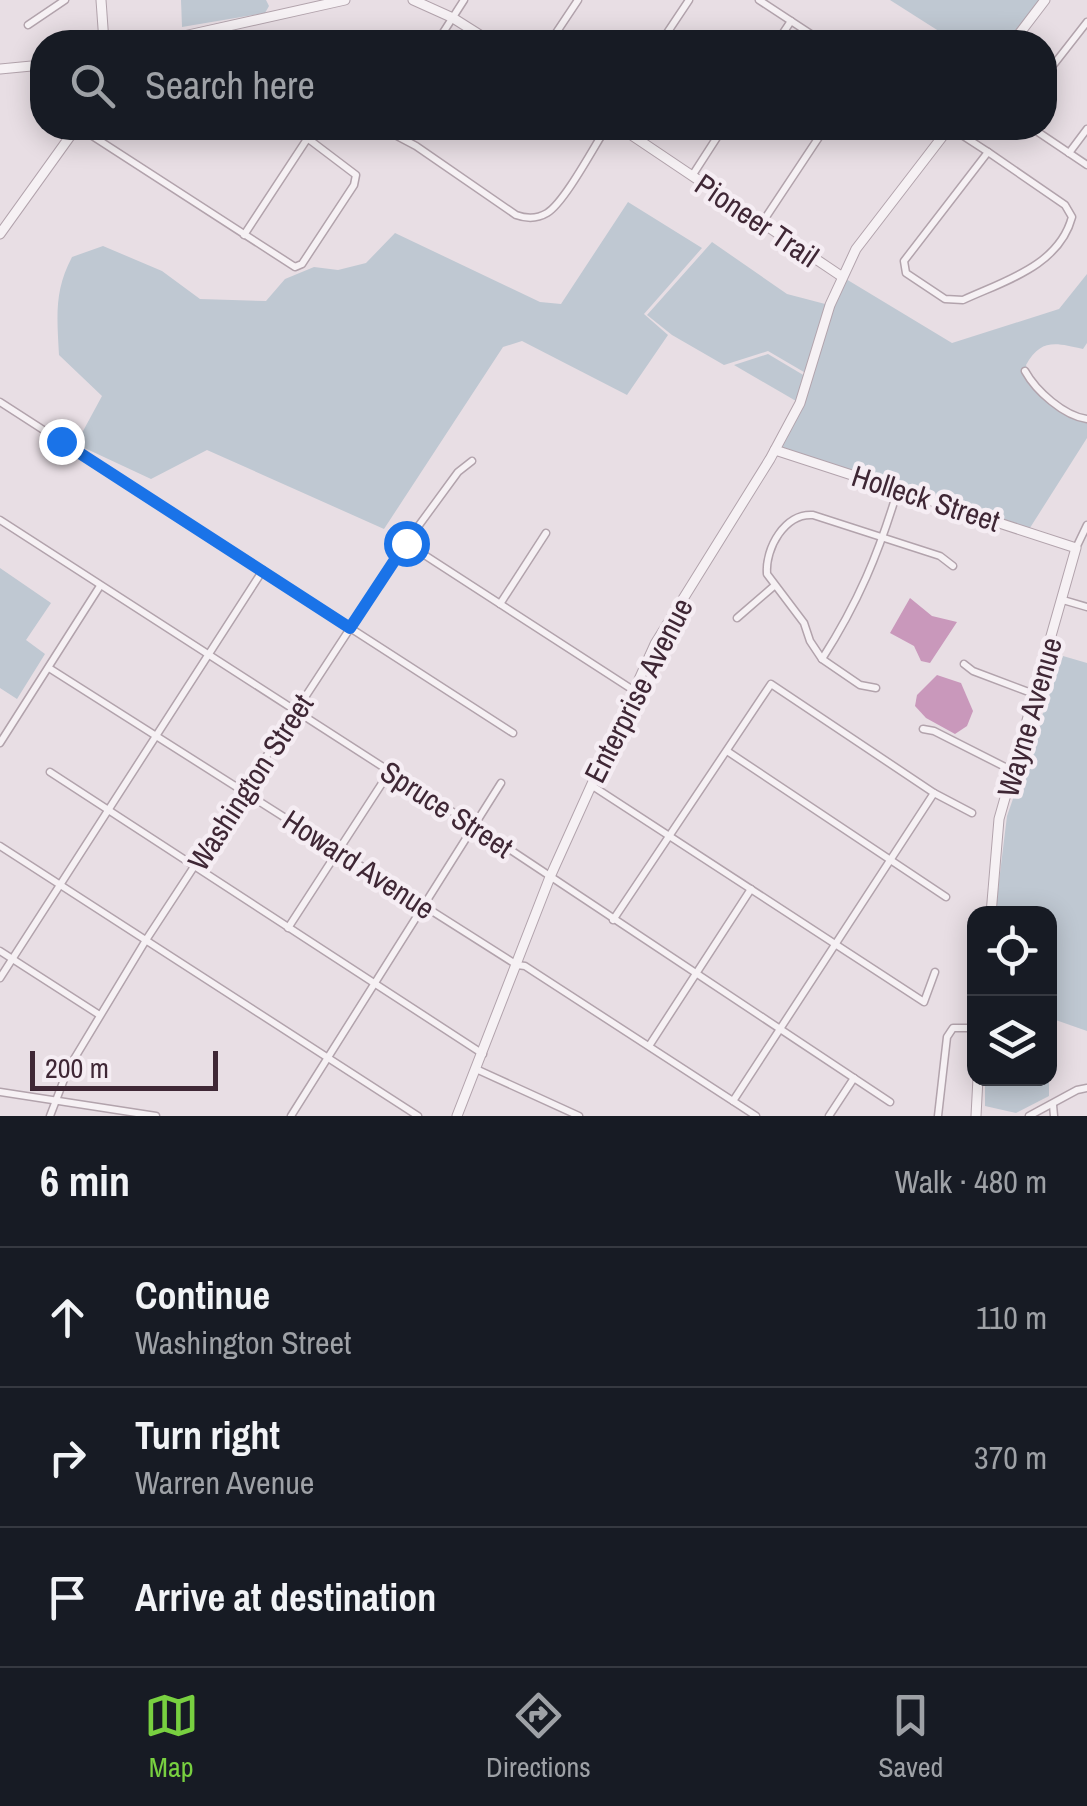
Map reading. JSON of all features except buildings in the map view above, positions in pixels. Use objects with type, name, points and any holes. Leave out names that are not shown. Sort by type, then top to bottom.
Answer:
[{"type":"street","points":[[28,25],[65,0]]},
{"type":"street","points":[[101,0],[103,30]]},
{"type":"street","points":[[216,30],[345,0]]},
{"type":"street","points":[[413,0],[472,30]]},
{"type":"street","points":[[445,30],[464,0]]},
{"type":"street","points":[[558,30],[578,0]]},
{"type":"street","points":[[669,30],[689,0]]},
{"type":"street","points":[[759,0],[805,30]]},
{"type":"street","points":[[1022,30],[1045,0]]},
{"type":"street","points":[[785,30],[791,21]]},
{"type":"street","points":[[1057,60],[1087,22]]},
{"type":"street","points":[[0,69],[30,66]]},
{"type":"street","points":[[1069,153],[1087,130]]},
{"type":"street","points":[[0,234],[69,140]]},
{"type":"street","points":[[97,140],[244,235],[294,267],[302,264],[354,185],[356,175],[306,140],[244,235]]},
{"type":"street","points":[[405,140],[526,218],[538,218],[554,208],[598,140]]},
{"type":"street","name":"Pioneer Trail","points":[[639,140],[841,276],[856,249],[940,140]]},
{"type":"street","points":[[692,176],[715,140]]},
{"type":"street","points":[[762,223],[818,140]]},
{"type":"street","points":[[968,140],[988,152],[1066,205],[1072,217],[1043,262],[963,300],[950,301],[906,273],[904,261],[988,152]]},
{"type":"street","points":[[1050,140],[1087,165]]},
{"type":"street","name":"Enterprise Avenue","points":[[457,1116],[590,784],[656,644],[800,403],[841,276]]},
{"type":"street","points":[[1026,370],[1033,386],[1075,416],[1087,418]]},
{"type":"street","points":[[0,402],[514,733]]},
{"type":"street","name":"Holleck Street","points":[[775,450],[1076,548]]},
{"type":"street","name":"Washington Street","points":[[50,1116],[68,1069],[98,1014],[406,543],[458,472],[472,461]]},
{"type":"street","points":[[822,658],[848,619],[870,574],[898,488]]},
{"type":"street","points":[[876,688],[860,685],[822,658],[810,641],[804,622],[767,574],[768,554],[785,525],[796,517],[813,515],[940,556],[952,566]]},
{"type":"street","name":"Spruce Street","points":[[0,520],[473,825],[890,1102]]},
{"type":"street","name":"Wayne Avenue","points":[[991,906],[999,820],[1076,548],[1087,525]]},
{"type":"street","points":[[500,604],[546,533]]},
{"type":"street","points":[[406,543],[633,690]]},
{"type":"street","points":[[0,978],[263,570]]},
{"type":"street","points":[[0,743],[100,586]]},
{"type":"street","points":[[737,618],[774,586]]},
{"type":"street","points":[[1064,600],[1087,608]]},
{"type":"street","points":[[964,664],[1034,694]]},
{"type":"street","name":"Howard Avenue","points":[[49,668],[517,965],[526,966],[756,1116]]},
{"type":"street","points":[[613,920],[771,684],[934,793],[972,813]]},
{"type":"street","points":[[922,729],[934,731],[1013,771]]},
{"type":"street","points":[[726,750],[946,896]]},
{"type":"street","points":[[288,928],[390,771]]},
{"type":"street","points":[[50,772],[482,1054]]},
{"type":"street","points":[[291,1116],[500,783]]},
{"type":"street","points":[[590,784],[924,1002],[935,972]]},
{"type":"street","points":[[733,1101],[934,793]]},
{"type":"street","points":[[0,846],[418,1116]]},
{"type":"street","points":[[649,1046],[751,889]]},
{"type":"street","points":[[0,951],[98,1014]]},
{"type":"street","points":[[938,1116],[947,1037],[953,1028],[967,1028]]},
{"type":"street","points":[[476,1069],[579,1116]]},
{"type":"street","points":[[829,1116],[854,1078]]},
{"type":"street","points":[[976,1116],[978,1086]]},
{"type":"street","points":[[1029,1116],[1087,1088]]},
{"type":"street","points":[[0,1092],[156,1116]]},
{"type":"street","points":[[1053,1105],[1054,1116]]},
{"type":"shaded area","points":[[181,0],[266,0],[269,6],[265,13],[182,27]]},
{"type":"shaded area","points":[[890,0],[1040,0],[1018,30],[937,30]]},
{"type":"shaded area","points":[[628,202],[702,248],[644,314],[668,335],[627,395],[522,341],[503,347],[384,529],[207,450],[151,479],[76,444],[102,396],[59,355],[59,293],[72,257],[103,246],[162,271],[200,299],[266,301],[285,279],[314,267],[338,270],[366,263],[395,233],[540,302],[561,304]]},
{"type":"shaded area","points":[[712,242],[787,294],[829,305],[841,276],[952,343],[1059,309],[1087,274],[1087,343],[1083,349],[1044,346],[1026,365],[1033,386],[1087,423],[1087,438],[1028,531],[775,450],[809,375],[768,351],[724,365],[672,335],[647,315]]},
{"type":"shaded area","points":[[768,354],[805,376],[796,401],[734,365]]},
{"type":"shaded area","points":[[0,568],[51,603],[26,640],[45,654],[17,699],[0,688]]},
{"type":"shaded area","points":[[910,598],[932,616],[957,622],[930,663],[921,661],[914,646],[890,633]]},
{"type":"shaded area","points":[[1063,656],[1087,663],[1087,1031],[1057,1020],[1057,906],[996,906],[1007,816]]},
{"type":"shaded area","points":[[937,675],[961,683],[973,711],[967,726],[955,734],[926,718],[915,706],[917,695]]},
{"type":"shaded area","points":[[985,1086],[1049,1086],[1049,1096],[1016,1113],[985,1106]]},
{"type":"route","points":[[61,441],[350,628],[406,543]]}]
